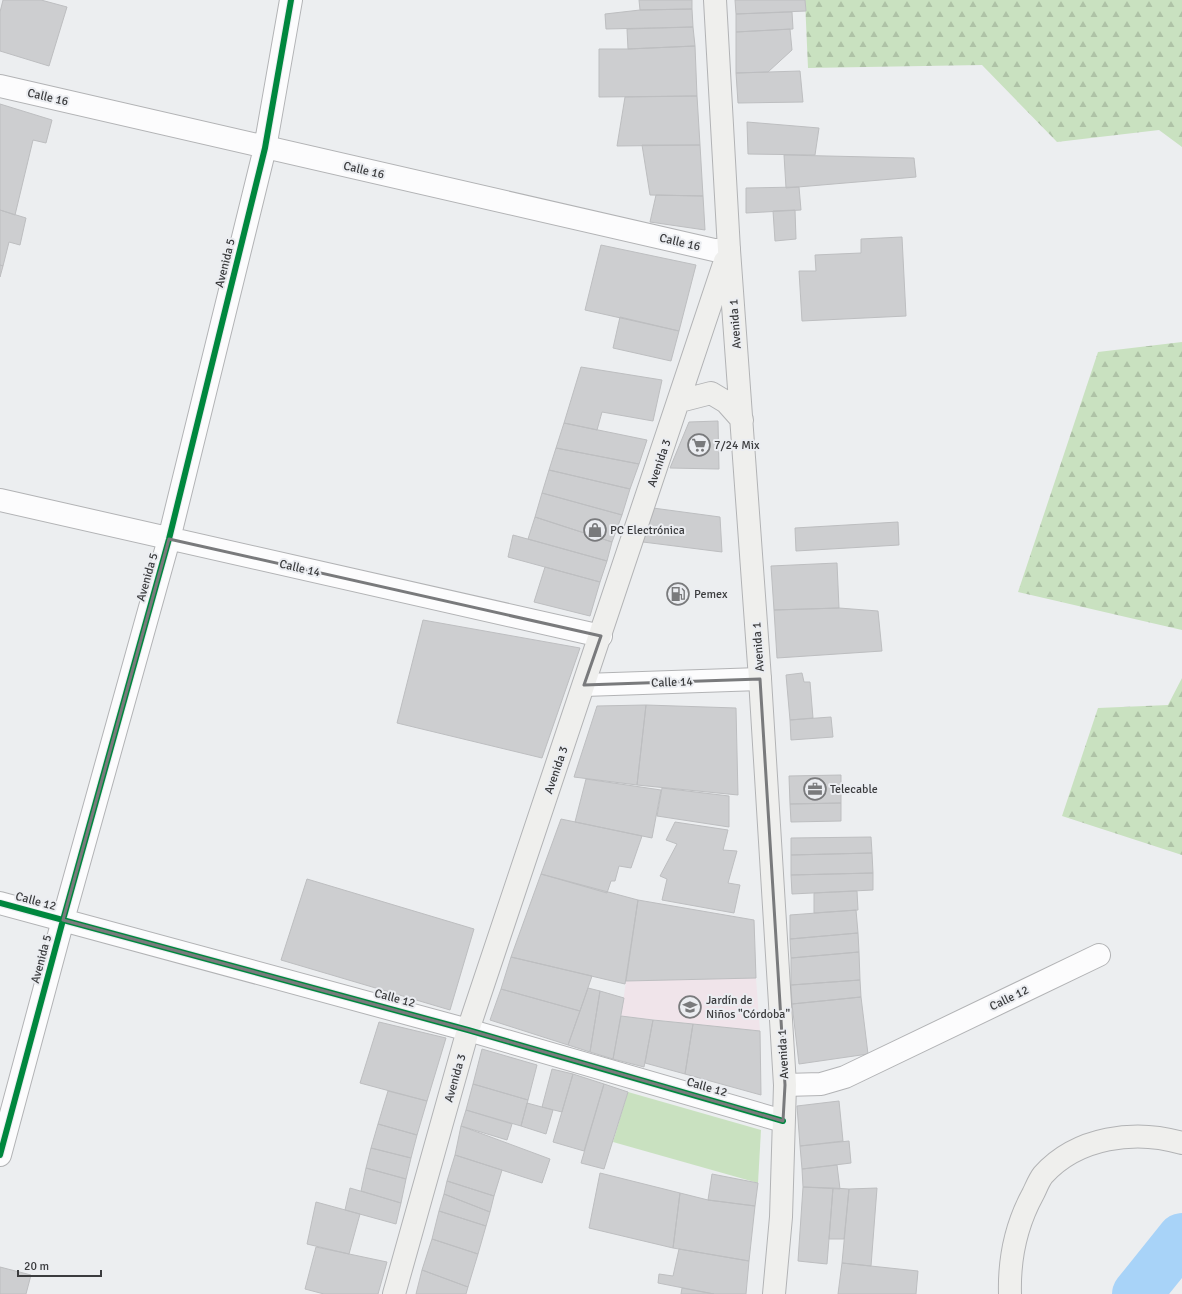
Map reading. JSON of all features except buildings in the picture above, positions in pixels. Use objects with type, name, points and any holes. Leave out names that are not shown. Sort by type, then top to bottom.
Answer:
[{"type":"main road","name":"Avenida 1","points":[[715,0],[729,250],[760,679],[785,1084],[781,1216],[774,1294]]},
{"type":"main road","name":"Avenida 3","points":[[394,1294],[468,1030],[680,401],[729,250]]},
{"type":"main road","points":[[680,401],[711,393],[726,402],[742,420]]},
{"type":"main road","points":[[1010,1294],[1012,1251],[1023,1213],[1043,1176],[1064,1157],[1086,1146],[1120,1137],[1149,1136],[1177,1142]]},
{"type":"street","name":"Avenida 5","points":[[0,1155],[63,920],[169,539],[265,148],[291,0]]},
{"type":"street","name":"Calle 16","points":[[0,86],[706,248],[729,250]]},
{"type":"street","name":"Calle 14","points":[[0,500],[601,636]]},
{"type":"street","name":"Calle 14","points":[[584,685],[760,679]]},
{"type":"street","name":"Calle 12","points":[[0,903],[468,1030],[783,1121]]},
{"type":"street","name":"Calle 12","points":[[785,1084],[821,1084],[845,1077],[1099,955]]},
{"type":"highlighted area","points":[[169,539],[601,636],[584,685],[760,679],[785,1085],[783,1121],[468,1030],[63,920]]},
{"type":"shaded area","name":"Jardín de Niños \"Córdoba\"","points":[[756,978],[760,1031],[621,1016],[626,981]]},
{"type":"green space","points":[[805,0],[1182,0],[1182,147],[1159,130],[1057,142],[982,65],[808,68]]},
{"type":"green space","points":[[1182,342],[1182,630],[1018,592],[1098,352]]},
{"type":"green space","points":[[1182,678],[1182,855],[1062,816],[1098,708],[1168,705]]},
{"type":"green space","points":[[628,1092],[761,1130],[758,1183],[613,1142]]},
{"type":"waterway","points":[[1137,1294],[1182,1238]]},
{"type":"cycle path","points":[[0,1155],[63,920],[169,539],[265,148],[291,0]]},
{"type":"cycle path","points":[[0,903],[468,1030],[783,1121]]},
{"type":"place","name":"7/24 Mix","points":[[699,445]]},
{"type":"place","name":"PC Electrónica","points":[[595,530]]},
{"type":"place","name":"Pemex","points":[[678,594]]},
{"type":"place","name":"Telecable","points":[[815,789]]},
{"type":"place","name":"Jardín de Niños \"Córdoba\"","points":[[690,1007]]}]
